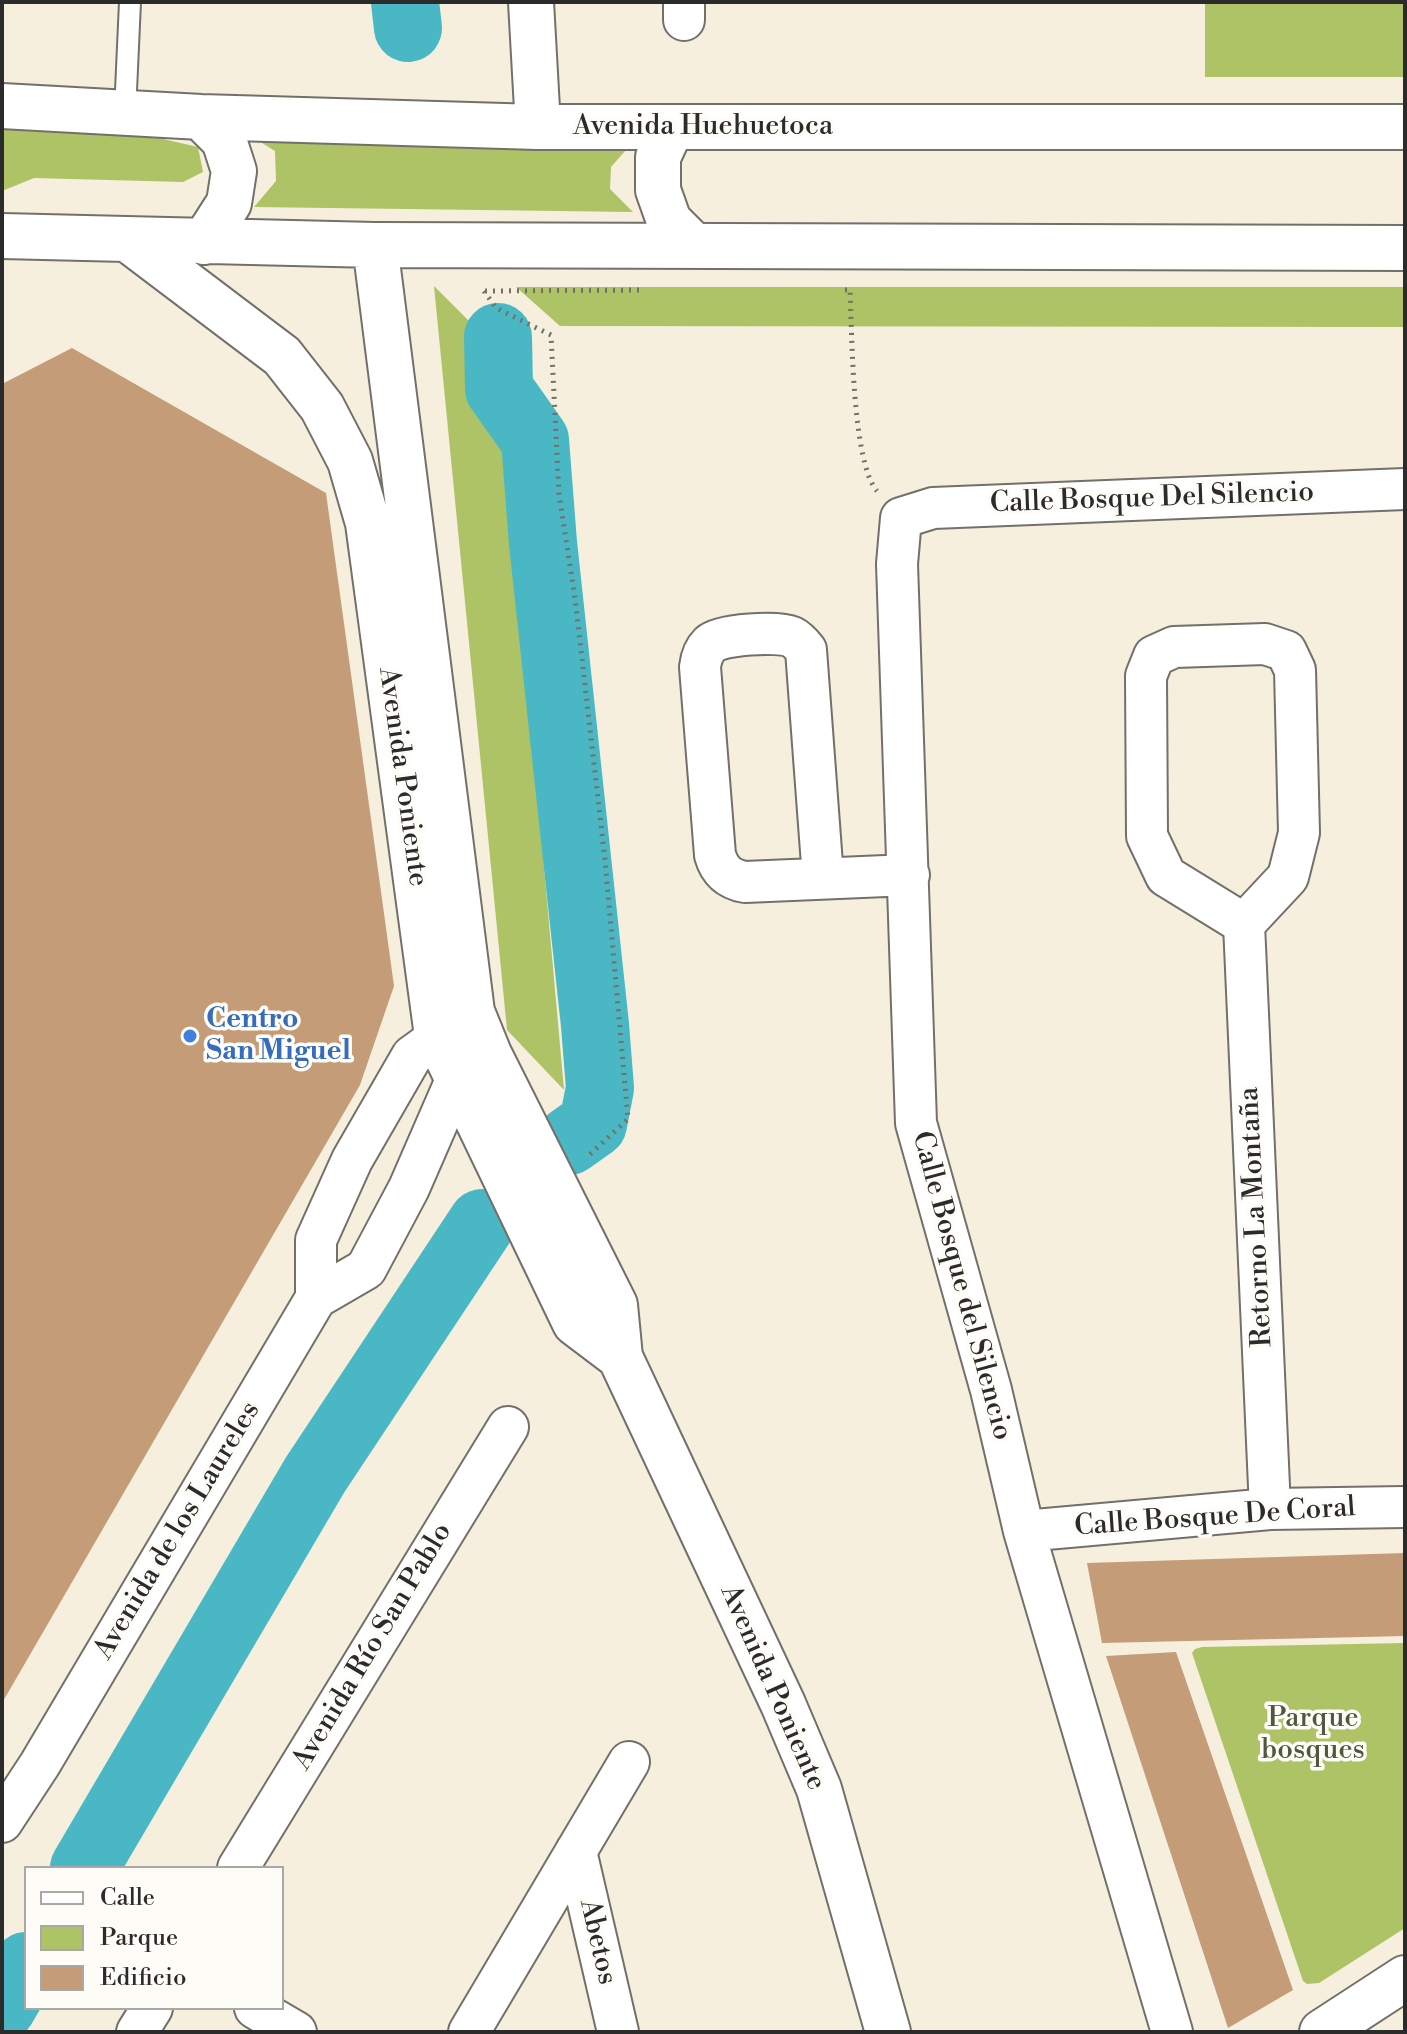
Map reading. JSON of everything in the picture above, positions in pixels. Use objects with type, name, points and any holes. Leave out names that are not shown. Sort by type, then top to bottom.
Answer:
[{"type":"main road","points":[[531,2],[538,127]]},
{"type":"main road","name":"Avenida Huehuetoca","points":[[2,106],[201,117],[538,127],[1405,127]]},
{"type":"main road","points":[[201,117],[224,140],[234,171],[229,203],[204,242]]},
{"type":"main road","points":[[672,127],[658,157],[658,190],[669,221],[692,244]]},
{"type":"main road","points":[[2,236],[375,245],[1405,248]]},
{"type":"main road","name":"Avenida Poniente","points":[[130,241],[282,356],[322,407],[350,461],[368,523],[455,1024],[575,1323],[620,1357]]},
{"type":"main road","name":"Avenida Poniente","points":[[375,245],[455,1024]]},
{"type":"main road","name":"Avenida Poniente","points":[[472,1067],[546,1168],[615,1305],[620,1357],[783,1704],[819,1789],[888,2032]]},
{"type":"main road","points":[[1322,2032],[1405,1978]]},
{"type":"street","name":"Calle Bosque Del Silencio","points":[[901,518],[933,508],[1405,489]]},
{"type":"street","name":"Calle Bosque del Silencio","points":[[901,518],[897,564],[916,1123],[991,1390],[1024,1531],[1172,2032]]},
{"type":"street","points":[[823,878],[806,650],[790,636],[716,640],[707,646],[701,656],[700,667],[715,855],[719,866],[734,880],[745,882],[909,875]]},
{"type":"street","points":[[1265,644],[1286,651],[1295,670],[1299,833],[1288,877],[1244,924],[1166,876],[1147,836],[1146,676],[1154,656],[1174,647],[1265,644]]},
{"type":"street","name":"Retorno La Montaña","points":[[1244,924],[1270,1509]]},
{"type":"street","points":[[316,1298],[316,1240],[352,1160],[412,1056],[455,1024]]},
{"type":"street","name":"Avenida de los Laureles","points":[[2,1822],[21,1769],[316,1298],[366,1269],[472,1067]]},
{"type":"street","name":"Avenida Río San Pablo","points":[[239,1866],[508,1427]]},
{"type":"street","name":"Calle Bosque De Coral","points":[[1024,1531],[1270,1509],[1405,1507]]},
{"type":"street","points":[[469,2032],[629,1762]]},
{"type":"street","name":"Abetos","points":[[576,1851],[618,2032]]},
{"type":"street","points":[[137,2032],[151,2010]]},
{"type":"street","points":[[258,2010],[296,2032]]},
{"type":"lane","points":[[125,113],[130,2]]},
{"type":"path","points":[[546,1168],[587,1158],[628,1119],[601,829],[575,598],[559,494],[551,335],[496,308],[484,291],[643,290]]},
{"type":"path","points":[[834,290],[850,290],[858,426],[870,482],[901,518]]},
{"type":"green space","points":[[1205,2],[1405,2],[1405,77],[1205,77]]},
{"type":"green space","points":[[2,129],[154,137],[198,147],[203,172],[183,182],[34,178],[2,191]]},
{"type":"green space","points":[[254,138],[633,142],[611,167],[610,189],[633,212],[254,207],[276,181],[275,151]]},
{"type":"green space","points":[[434,286],[472,324],[483,397],[507,455],[564,1090],[507,1030]]},
{"type":"green space","points":[[516,287],[1405,287],[1405,327],[560,326]]},
{"type":"green space","name":"Parque bosques","points":[[1405,1643],[1405,1928],[1319,1983],[1307,1984],[1303,1981],[1192,1653],[1202,1647]]},
{"type":"building","name":"Centro San Miguel","points":[[72,348],[326,493],[394,986],[360,1085],[2,1703],[2,384]]},
{"type":"building","points":[[1405,1553],[1405,1636],[1102,1643],[1087,1563]]},
{"type":"building","points":[[1176,1652],[1293,1990],[1228,2028],[1106,1656]]},
{"type":"waterway","points":[[405,2],[408,28]]},
{"type":"waterway","points":[[498,337],[499,389],[535,440],[543,543],[595,1025],[600,1088],[593,1124],[569,1141]]},
{"type":"waterway","points":[[85,1866],[315,1475],[482,1223]]},
{"type":"waterway","points":[[2,2007],[24,1969]]},
{"type":"place","name":"Centro San Miguel","points":[[190,1036]]}]
